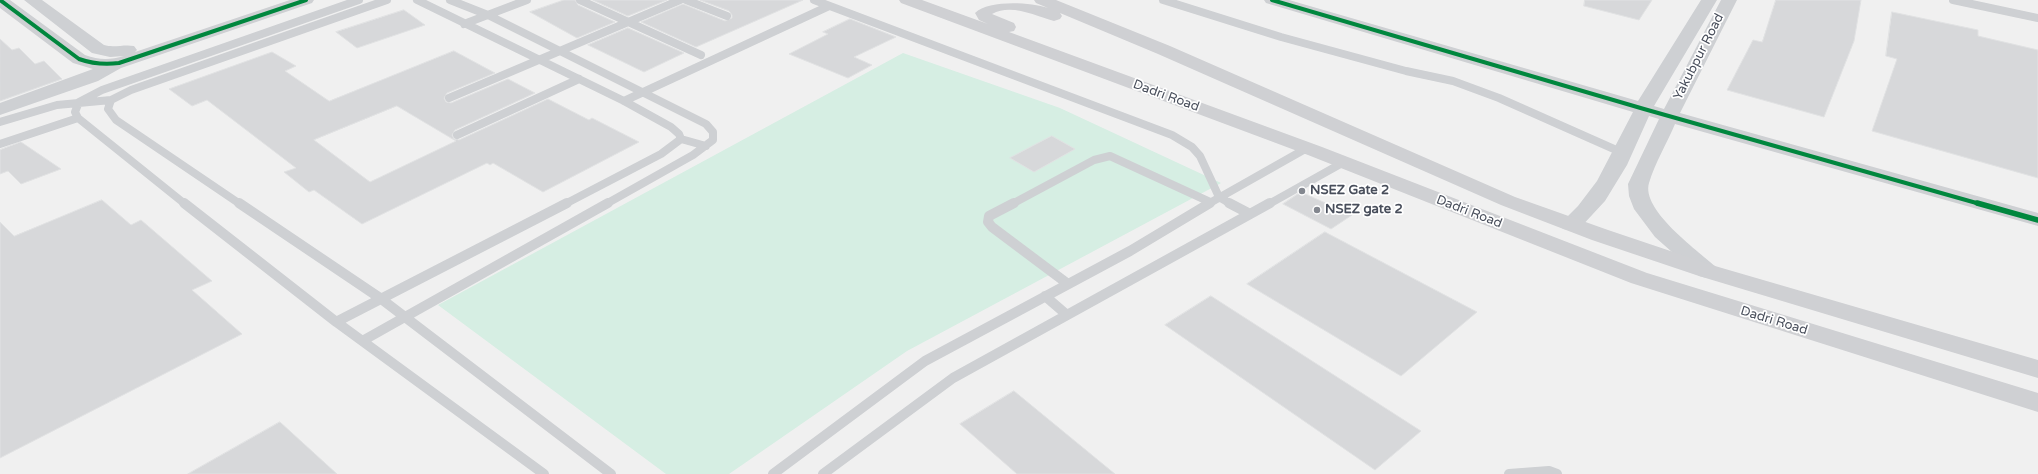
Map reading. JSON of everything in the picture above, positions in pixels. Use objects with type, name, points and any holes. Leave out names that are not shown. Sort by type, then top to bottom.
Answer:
[{"type":"main road","name":"Dadri Road","points":[[907,0],[1344,162],[1417,192],[1639,278],[2038,403]]},
{"type":"main road","points":[[938,0],[945,0]]},
{"type":"main road","name":"Dadri Road","points":[[1042,0],[1164,50],[1508,201],[1708,271],[2038,369]]},
{"type":"main road","points":[[1111,76],[1087,58],[993,21],[984,17],[983,13],[986,8],[995,4],[1018,1],[1108,40],[1137,47],[1164,50]]},
{"type":"street","points":[[0,0],[79,59],[93,64],[107,65],[121,57],[280,0]]},
{"type":"street","points":[[32,0],[98,49],[121,57]]},
{"type":"street","points":[[0,109],[92,77],[121,57],[306,0]]},
{"type":"street","points":[[1272,0],[1673,110],[2038,206]]},
{"type":"street","points":[[1297,0],[1647,103]]},
{"type":"street","name":"Yakubpur Road","points":[[1571,224],[1586,212],[1616,169],[1647,103],[1709,0]]},
{"type":"street","name":"Yakubpur Road","points":[[1708,271],[1664,232],[1646,212],[1637,194],[1638,184],[1728,0]]},
{"type":"street","points":[[1673,110],[2038,220]]},
{"type":"lane","points":[[359,0],[102,90],[79,102],[75,112],[78,118],[103,140],[336,322],[364,340],[544,474]]},
{"type":"lane","points":[[0,122],[39,110],[79,102],[111,100],[131,90],[387,0]]},
{"type":"lane","points":[[417,0],[624,101],[671,127],[679,134],[680,139]]},
{"type":"lane","points":[[364,340],[693,155],[713,140],[713,132],[706,124],[488,16],[450,0]]},
{"type":"lane","points":[[464,24],[527,0]]},
{"type":"lane","points":[[580,0],[701,55]]},
{"type":"lane","points":[[449,98],[680,0]]},
{"type":"lane","points":[[686,0],[727,16]]},
{"type":"lane","points":[[814,0],[1172,135],[1192,147],[1200,156],[1219,197],[1250,214]]},
{"type":"lane","points":[[1163,0],[1288,39],[1406,71],[1453,81],[1499,98],[1623,153]]},
{"type":"lane","points":[[1953,0],[2038,18]]},
{"type":"lane","points":[[624,101],[829,6]]},
{"type":"lane","points":[[456,135],[579,79]]},
{"type":"lane","points":[[111,100],[108,109],[116,120],[380,298],[611,474]]},
{"type":"lane","points":[[0,144],[78,118]]},
{"type":"lane","points":[[680,139],[706,146]]},
{"type":"lane","points":[[336,322],[661,154],[680,139]]},
{"type":"lane","points":[[773,474],[925,361],[1130,251],[1210,202],[1307,148]]},
{"type":"lane","points":[[1068,284],[992,227],[988,222],[989,216],[1094,160],[1110,156],[1210,202]]},
{"type":"lane","points":[[823,474],[953,378],[1344,162]]},
{"type":"lane","points":[[1045,296],[1067,315]]},
{"type":"lane","points":[[1509,474],[1549,471],[1557,474]]},
{"type":"green space","points":[[903,53],[1060,108],[1221,183],[907,351],[729,474],[666,474],[438,305]]},
{"type":"building","points":[[564,0],[575,0],[578,5],[615,22],[577,38],[530,12]]},
{"type":"building","points":[[593,0],[667,0],[628,16]]},
{"type":"building","points":[[700,0],[803,0],[696,47],[641,22],[683,4],[725,21],[732,18],[729,11]]},
{"type":"building","points":[[1585,0],[1652,0],[1639,20],[1584,6]]},
{"type":"building","points":[[1776,0],[1861,0],[1854,41],[1824,117],[1727,90],[1753,40],[1762,42]]},
{"type":"building","points":[[404,10],[425,25],[357,48],[336,32]]},
{"type":"building","points":[[1892,12],[1978,30],[1978,36],[2038,50],[2038,178],[1872,131],[1897,59],[1886,56]]},
{"type":"building","points":[[850,19],[896,37],[854,57],[872,65],[848,78],[789,54],[828,34],[823,32]]},
{"type":"building","points":[[628,28],[684,53],[644,72],[588,45]]},
{"type":"building","points":[[0,39],[12,50],[19,48],[35,64],[44,61],[62,79],[0,101]]},
{"type":"building","points":[[454,51],[495,73],[447,93],[444,98],[446,102],[451,103],[508,79],[535,93],[455,130],[452,135],[454,139],[459,140],[548,99],[589,120],[592,118],[639,142],[543,192],[493,163],[490,165],[487,163],[362,224],[314,190],[309,192],[284,172],[296,168],[207,100],[192,106],[169,89],[272,52],[296,66],[285,71],[329,101]],"holes":[[[397,106],[456,141],[370,182],[314,140]]]},
{"type":"building","points":[[1052,136],[1075,149],[1034,172],[1010,158]]},
{"type":"building","points":[[21,142],[61,169],[21,184],[8,171],[0,174],[0,150]]},
{"type":"building","name":"NSEZ gate 2","points":[[1301,192],[1352,215],[1331,229],[1283,204]]},
{"type":"building","points":[[102,200],[131,225],[141,220],[212,281],[192,290],[242,334],[0,458],[0,222],[14,236]]},
{"type":"building","points":[[1325,232],[1477,312],[1401,376],[1247,284]]},
{"type":"building","points":[[1211,296],[1421,431],[1375,470],[1165,325]]},
{"type":"building","points":[[1014,391],[1115,474],[1017,474],[960,424]]},
{"type":"building","points":[[280,422],[337,474],[188,474]]},
{"type":"cycle path","points":[[0,0],[79,59],[93,64],[107,65],[119,63],[306,0]]},
{"type":"cycle path","points":[[1272,0],[1644,109],[2038,220]]},
{"type":"place","name":"NSEZ Gate 2","points":[[1302,191]]},
{"type":"place","name":"NSEZ gate 2","points":[[1317,210]]}]
